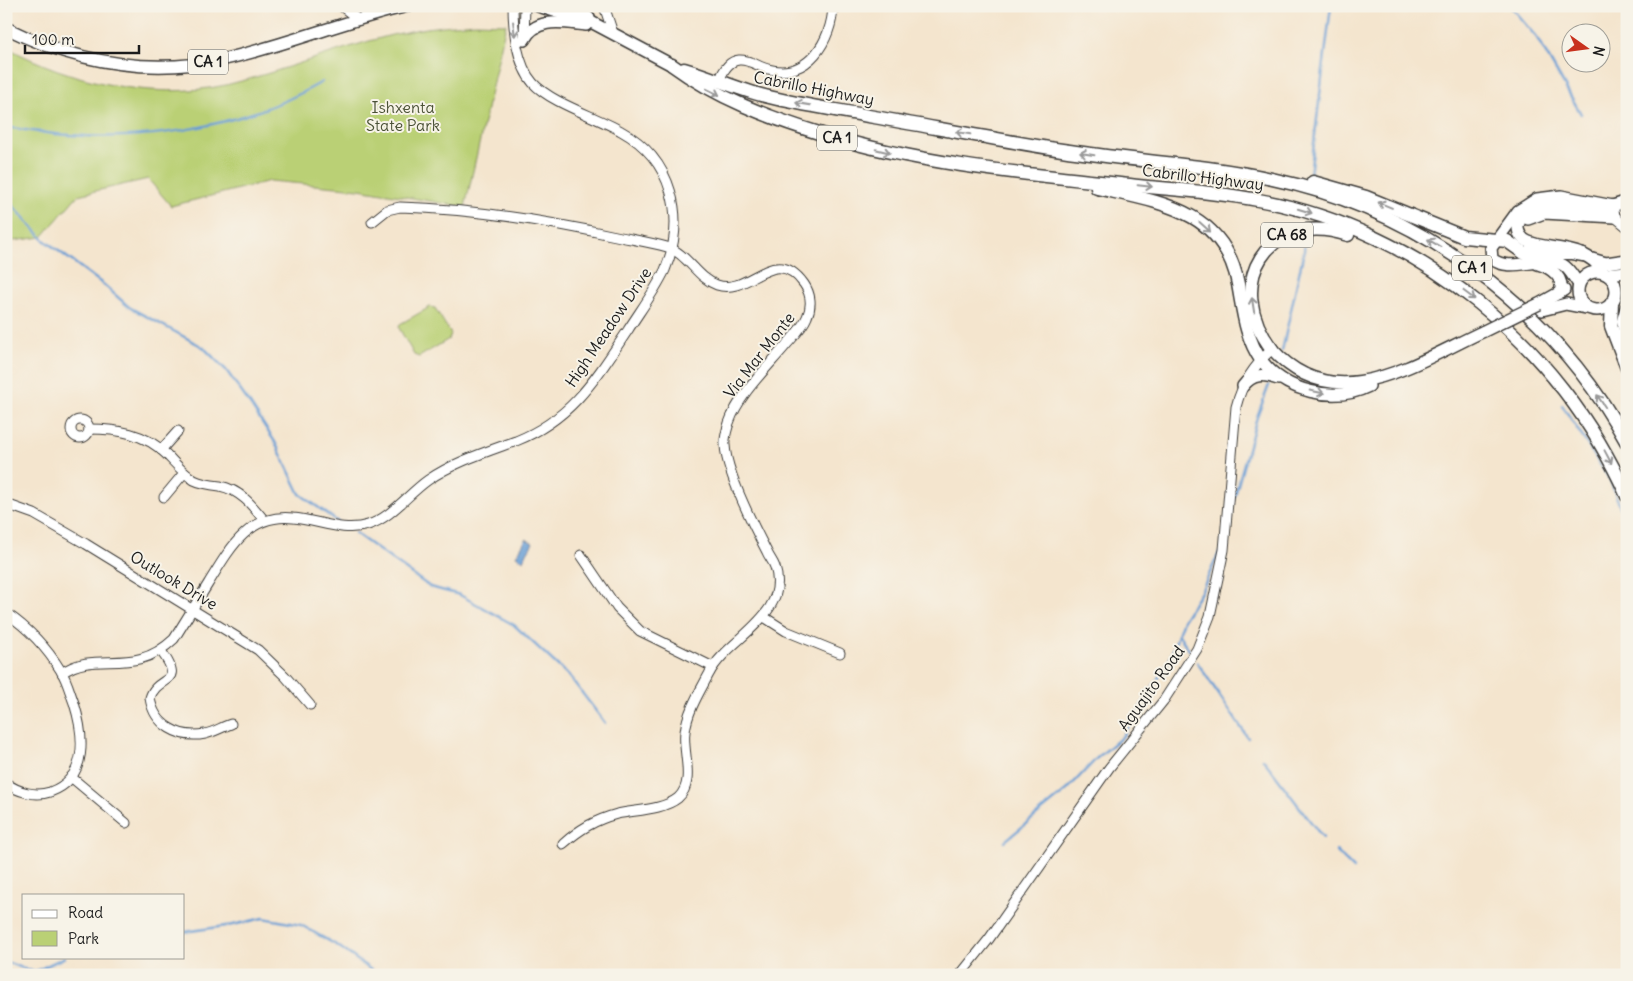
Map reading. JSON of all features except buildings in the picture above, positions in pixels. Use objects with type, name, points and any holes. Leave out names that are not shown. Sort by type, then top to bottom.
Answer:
[{"type":"highway","name":"Cabrillo Highway","points":[[672,65],[719,82],[784,101],[1011,141],[1118,158],[1256,176],[1305,187],[1368,209],[1427,239],[1470,266],[1508,296],[1555,342],[1592,388],[1627,443]]},
{"type":"highway","name":"Cabrillo Highway","points":[[672,65],[721,95],[814,132],[863,146],[926,160],[1014,172],[1211,193],[1275,204],[1339,223],[1385,243],[1414,258],[1482,305],[1541,362],[1572,400],[1591,428],[1627,496]]},
{"type":"highway","points":[[1256,176],[1290,178],[1322,184],[1366,197],[1464,237],[1480,240],[1497,239],[1507,241],[1527,254],[1572,253],[1586,256]]},
{"type":"highway","points":[[1062,177],[1169,205],[1189,214],[1207,228],[1222,246],[1232,263],[1238,282],[1246,329],[1261,360]]},
{"type":"highway","name":"CA 68","points":[[1272,349],[1256,320],[1252,287],[1259,262],[1279,239],[1302,229],[1323,228],[1414,258]]},
{"type":"highway","points":[[1613,301],[1611,326],[1627,368]]},
{"type":"highway","points":[[1627,307],[1622,321],[1627,344]]},
{"type":"main road","name":"CA 1","points":[[6,28],[48,47],[79,57],[119,64],[167,66],[224,59],[408,6]]},
{"type":"main road","name":"Cabrillo Highway","points":[[538,6],[571,15],[600,26],[672,65]]},
{"type":"main road","points":[[574,6],[600,26]]},
{"type":"main road","points":[[522,45],[532,29],[546,23],[600,26]]},
{"type":"main road","points":[[1589,308],[1580,299],[1578,285],[1563,265],[1552,262],[1505,264],[1494,261],[1490,251],[1518,211],[1528,203],[1542,197],[1575,198],[1614,211]]},
{"type":"main road","points":[[1627,202],[1614,211],[1538,206],[1528,210],[1520,218],[1517,228],[1521,239],[1529,244],[1569,249],[1606,263],[1627,260]]},
{"type":"main road","points":[[1586,256],[1597,263],[1615,285],[1613,301]]},
{"type":"main road","points":[[1532,262],[1546,266],[1556,274],[1561,284],[1560,293]]},
{"type":"main road","name":"CA 68","points":[[1261,360],[1275,374],[1290,384],[1315,392],[1334,394],[1365,388],[1383,377],[1540,307],[1560,293],[1578,285],[1588,274],[1627,272]]},
{"type":"main road","name":"CA 68","points":[[1540,307],[1566,304],[1602,310],[1627,291]]},
{"type":"main road","name":"CA 68","points":[[1272,349],[1292,367],[1318,380],[1352,384],[1383,377]]},
{"type":"main road","points":[[1243,386],[1251,378],[1261,375],[1290,384]]},
{"type":"street","points":[[341,6],[359,20]]},
{"type":"street","points":[[513,6],[514,31],[522,45]]},
{"type":"street","points":[[522,45],[525,6]]},
{"type":"street","points":[[604,6],[613,33]]},
{"type":"street","points":[[719,82],[727,67],[737,60],[776,71],[791,69],[806,63],[825,43],[830,32],[833,6]]},
{"type":"street","name":"High Meadow Drive","points":[[62,673],[77,664],[134,661],[161,651],[174,639],[232,545],[254,525],[264,520],[291,517],[342,528],[368,525],[388,513],[437,474],[548,426],[571,408],[597,376],[658,283],[672,248],[676,220],[671,188],[659,164],[644,146],[629,135],[537,87],[523,67],[522,45]]},
{"type":"street","name":"Via Mar Monte","points":[[372,222],[393,207],[422,207],[558,224],[672,248],[708,280],[718,285],[730,287],[738,285],[757,274],[776,267],[796,274],[809,292],[810,309],[802,326],[736,407],[725,437],[728,460],[741,497],[772,561],[777,576],[774,595],[764,618],[713,667],[687,720],[684,746],[687,782],[681,794],[664,805],[596,821],[584,826],[563,844]]},
{"type":"street","points":[[1614,211],[1627,227]]},
{"type":"street","name":"Aguajito Road","points":[[960,975],[989,939],[1109,768],[1164,700],[1197,649],[1210,616],[1224,550],[1234,418],[1243,386],[1261,360],[1272,349]]},
{"type":"street","points":[[89,429],[117,430],[142,438],[161,450],[184,473],[196,481],[233,490],[247,499],[264,520]]},
{"type":"street","points":[[161,450],[178,431]]},
{"type":"street","points":[[164,497],[184,473]]},
{"type":"street","name":"Outlook Drive","points":[[6,504],[34,514],[193,608],[269,659],[310,705]]},
{"type":"street","points":[[581,556],[617,608],[634,625],[655,640],[713,667]]},
{"type":"street","points":[[6,613],[37,639],[62,673],[76,712],[82,741],[79,763],[71,777],[58,788],[44,793],[28,793],[6,783]]},
{"type":"street","points":[[764,618],[786,631],[840,653]]},
{"type":"street","points":[[161,651],[170,664],[170,676],[166,682],[154,689],[150,698],[158,717],[166,727],[178,732],[202,734],[231,724]]},
{"type":"street","points":[[71,777],[126,823]]},
{"type":"green space","name":"Ishxenta State Park","points":[[476,23],[506,24],[465,207],[359,189],[270,181],[171,206],[148,179],[78,195],[42,237],[6,242],[6,47],[57,70],[85,79],[141,89],[170,91],[226,85],[250,79],[391,35],[415,30]]},
{"type":"green space","points":[[430,307],[435,308],[451,334],[449,339],[419,357],[414,355],[399,328],[400,324]]},
{"type":"water","points":[[526,539],[533,543],[523,560],[516,556]]},
{"type":"waterway","points":[[1310,175],[1331,6]]},
{"type":"waterway","points":[[1510,6],[1537,38],[1581,114]]},
{"type":"waterway","points":[[6,127],[54,134],[102,136],[134,136],[167,132],[201,127],[233,119],[294,97],[322,82]]},
{"type":"waterway","points":[[6,198],[44,240],[104,285],[129,307],[203,347],[226,370],[250,404],[275,442],[300,494],[338,522]]},
{"type":"waterway","points":[[1282,351],[1304,251],[1305,235]]},
{"type":"waterway","points":[[1232,506],[1257,417],[1269,385]]},
{"type":"waterway","points":[[1562,405],[1610,480],[1627,525]]},
{"type":"waterway","points":[[355,533],[430,587],[460,595],[514,625],[570,677],[605,723]]},
{"type":"waterway","points":[[1005,841],[1066,791],[1097,758],[1122,737],[1170,659],[1183,620],[1201,592],[1219,553]]},
{"type":"waterway","points":[[1179,635],[1189,650]]},
{"type":"waterway","points":[[1197,662],[1248,738]]},
{"type":"waterway","points":[[1263,759],[1323,838]]},
{"type":"waterway","points":[[1336,851],[1354,869]]},
{"type":"waterway","points":[[185,932],[233,925],[263,918],[301,925],[338,946],[378,975]]},
{"type":"waterway","points":[[6,962],[34,972],[63,958]]}]
